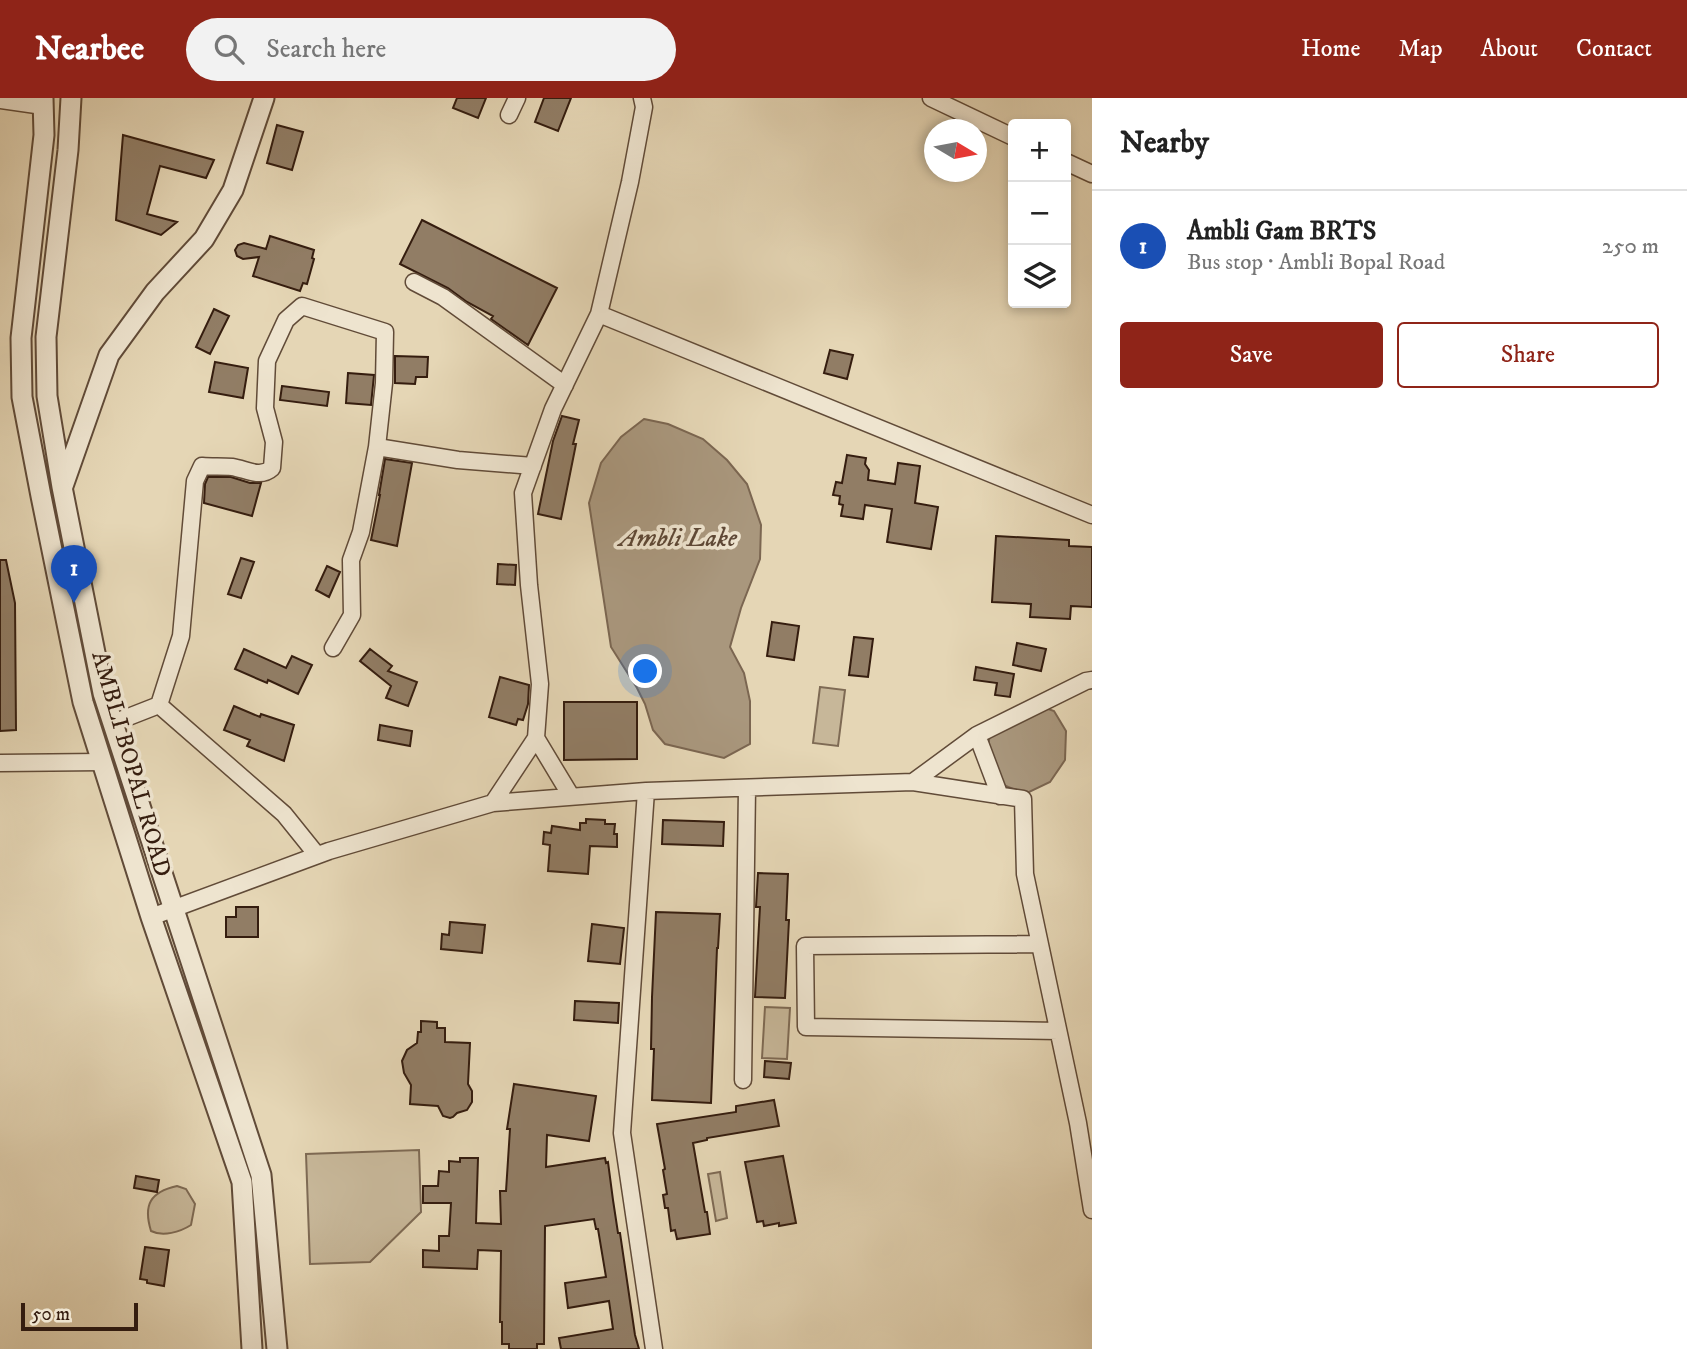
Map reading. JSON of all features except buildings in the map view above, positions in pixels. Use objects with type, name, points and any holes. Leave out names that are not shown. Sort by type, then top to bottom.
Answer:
[{"type":"street","name":"AMBLI BOPAL ROAD","points":[[71,98],[68,150],[46,337],[47,396],[62,487],[103,693],[261,1175],[277,1349]]},
{"type":"street","points":[[62,487],[109,355],[155,292],[204,239],[233,190],[264,98]]},
{"type":"street","points":[[509,116],[517,98]]},
{"type":"street","points":[[493,803],[536,738],[540,684],[529,585],[523,493],[553,409],[599,314],[630,182],[644,107],[642,98]]},
{"type":"street","points":[[931,98],[1008,135]]},
{"type":"street","points":[[0,100],[43,102]]},
{"type":"street","name":"AMBLI BOPAL ROAD","points":[[43,102],[44,135],[21,338],[22,397],[83,702],[151,917],[242,1182],[252,1349]]},
{"type":"street","points":[[1071,164],[1092,174]]},
{"type":"street","points":[[414,282],[443,297],[565,385]]},
{"type":"street","points":[[159,705],[181,636],[195,481],[202,466],[232,467],[260,474],[272,468],[274,442],[265,408],[267,361],[286,320],[302,306],[385,332],[384,383],[377,447],[361,532],[351,560],[352,615],[333,648]]},
{"type":"street","points":[[599,314],[1092,515]]},
{"type":"street","points":[[377,447],[458,460],[533,466]]},
{"type":"street","points":[[913,782],[977,735],[1092,680]]},
{"type":"street","points":[[83,702],[103,693]]},
{"type":"street","points":[[113,723],[159,705]]},
{"type":"street","points":[[159,705],[284,814],[317,855]]},
{"type":"street","points":[[977,735],[1000,796]]},
{"type":"street","points":[[536,738],[571,796]]},
{"type":"street","points":[[0,763],[102,762]]},
{"type":"street","points":[[151,917],[317,855],[493,803],[646,791],[913,782],[1023,799],[1026,874],[1058,1031],[1085,1126],[1091,1203]]},
{"type":"street","points":[[743,1080],[747,788]]},
{"type":"street","points":[[646,791],[622,1133],[654,1349]]},
{"type":"street","points":[[1040,944],[805,946],[806,1027],[1058,1031]]},
{"type":"shaded area","points":[[820,687],[845,690],[838,746],[813,743]]},
{"type":"shaded area","points":[[765,1007],[790,1008],[787,1059],[762,1058]]},
{"type":"shaded area","points":[[419,1150],[421,1212],[370,1262],[310,1264],[306,1154]]},
{"type":"shaded area","points":[[720,1172],[727,1218],[716,1221],[708,1174]]},
{"type":"shaded area","points":[[177,1186],[186,1189],[195,1204],[191,1225],[171,1233],[151,1231],[148,1214],[151,1201],[160,1192]]},
{"type":"water","name":"Ambli Lake","points":[[644,419],[668,424],[703,439],[727,460],[747,484],[761,525],[760,559],[741,608],[730,647],[744,673],[750,701],[750,744],[724,758],[665,744],[653,730],[637,688],[611,647],[589,503],[601,463],[621,437]]},
{"type":"water","points":[[1040,706],[1054,711],[1066,731],[1065,760],[1050,782],[1025,794],[999,783],[986,754],[991,731]]},
{"type":"place","name":"Ambli Gam BRTS","points":[[74,603]]}]
